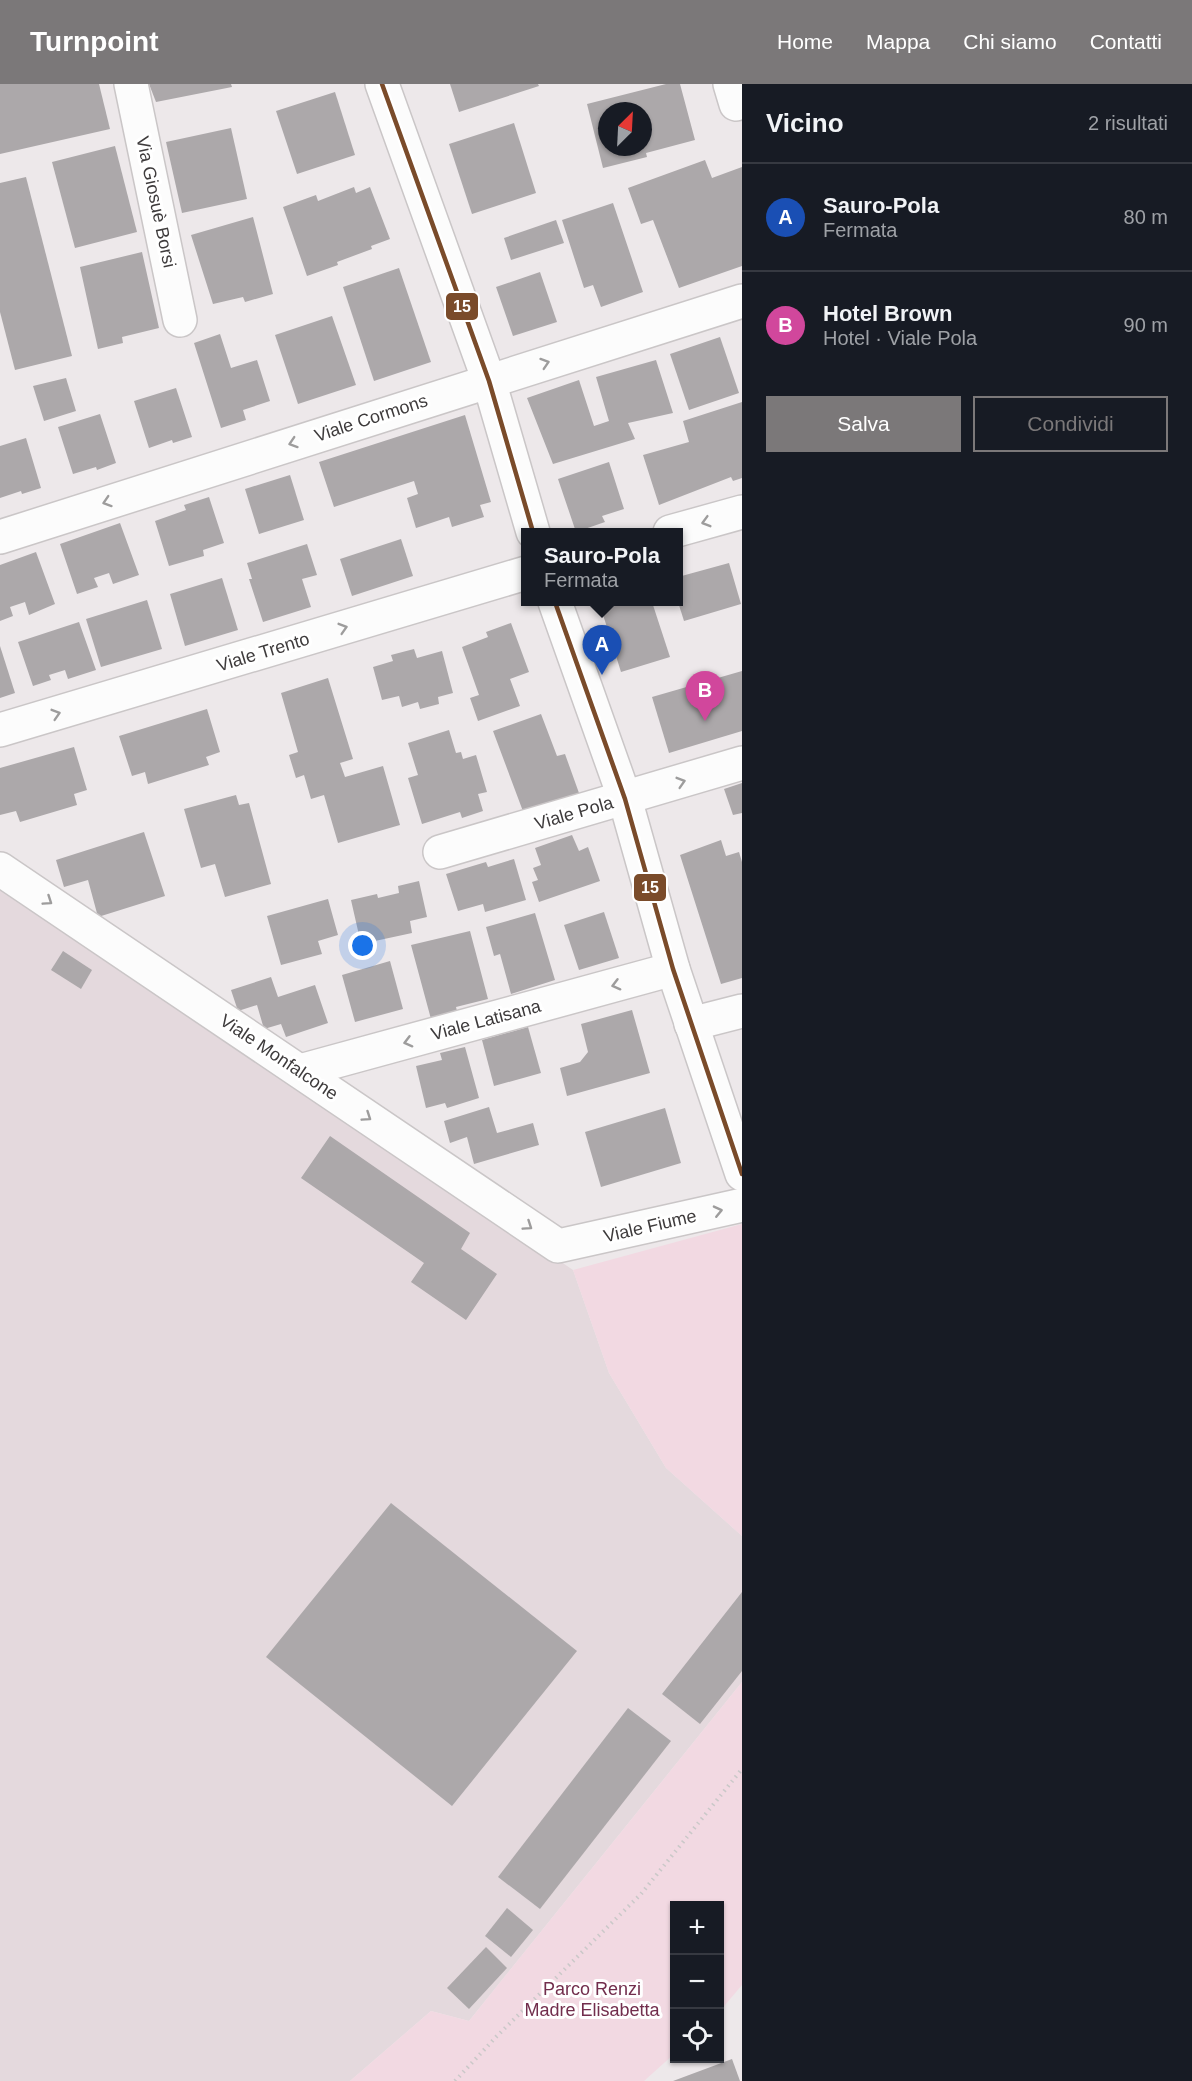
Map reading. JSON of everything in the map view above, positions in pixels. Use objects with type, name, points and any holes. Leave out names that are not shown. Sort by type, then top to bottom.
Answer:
[{"type":"street","name":"Via Giosuè Borsi","points":[[131,84],[180,320]]},
{"type":"street","points":[[382,84],[489,381],[532,528]]},
{"type":"street","name":"Viale Cormons","points":[[0,537],[742,300]]},
{"type":"street","points":[[683,529],[741,518]]},
{"type":"street","name":"Viale Trento","points":[[0,730],[521,574]]},
{"type":"street","points":[[556,606],[625,799],[673,969],[742,1174]]},
{"type":"street","name":"Viale Pola","points":[[440,852],[742,763]]},
{"type":"street","name":"Viale Monfalcone","points":[[0,869],[558,1246]]},
{"type":"street","name":"Viale Latisana","points":[[300,1071],[673,969]]},
{"type":"street","points":[[691,1024],[742,1011]]},
{"type":"street","name":"Viale Fiume","points":[[558,1246],[742,1205]]},
{"type":"path","points":[[455,2081],[496,2037],[641,1894],[742,1769]]},
{"type":"shaded area","points":[[0,880],[573,1270],[609,1373],[666,1468],[742,1536],[742,1682],[469,2021],[431,2011],[350,2081],[0,2081]]},
{"type":"green space","points":[[742,1224],[742,1536],[666,1468],[609,1373],[573,1270]]},
{"type":"green space","name":"Parco Renzi Madre Elisabetta","points":[[742,1682],[742,1985],[724,2006],[724,1901],[670,1901],[670,2058],[644,2081],[350,2081],[431,2011],[469,2021]]},
{"type":"building","points":[[0,84],[99,84],[110,129],[0,154]]},
{"type":"building","points":[[149,84],[231,84],[232,87],[156,102]]},
{"type":"building","points":[[450,84],[538,84],[539,86],[459,112]]},
{"type":"building","points":[[666,84],[680,84],[695,140],[652,151],[652,102],[598,102],[598,148],[587,104]]},
{"type":"building","points":[[335,92],[355,155],[297,174],[276,111]]},
{"type":"building","points":[[514,123],[536,193],[472,214],[449,144]]},
{"type":"building","points":[[231,128],[247,199],[182,213],[166,142]]},
{"type":"building","points":[[115,146],[137,232],[75,248],[52,162]]},
{"type":"building","points":[[600,156],[647,156],[647,157],[603,168]]},
{"type":"building","points":[[705,160],[712,178],[742,167],[742,266],[679,288],[653,220],[641,224],[628,188]]},
{"type":"building","points":[[26,177],[72,356],[15,370],[0,312],[0,183]]},
{"type":"building","points":[[354,187],[356,193],[370,187],[390,239],[371,246],[372,249],[337,262],[338,265],[307,276],[283,207],[316,195],[318,201]]},
{"type":"building","points":[[613,203],[643,292],[601,307],[593,285],[584,288],[562,220]]},
{"type":"building","points":[[253,217],[273,294],[245,302],[243,297],[213,304],[191,235]]},
{"type":"building","points":[[556,220],[564,243],[511,260],[504,238]]},
{"type":"building","points":[[142,252],[159,328],[122,337],[123,343],[98,349],[80,267]]},
{"type":"building","points":[[399,268],[431,362],[374,381],[343,287]]},
{"type":"building","points":[[540,272],[557,322],[513,336],[496,287]]},
{"type":"building","points":[[332,316],[356,385],[298,404],[275,335]]},
{"type":"building","points":[[220,334],[231,368],[257,360],[270,401],[243,410],[246,420],[221,428],[194,343]]},
{"type":"building","points":[[720,337],[739,393],[689,410],[670,354]]},
{"type":"building","points":[[656,360],[673,413],[628,423],[635,439],[553,464],[527,398],[579,380],[594,426],[609,421],[596,377]]},
{"type":"building","points":[[66,378],[76,411],[44,421],[33,386]]},
{"type":"building","points":[[176,388],[192,437],[173,443],[172,440],[149,448],[134,401]]},
{"type":"building","points":[[742,402],[742,478],[733,481],[731,477],[659,505],[643,455],[689,442],[683,421]]},
{"type":"building","points":[[100,414],[116,463],[97,470],[96,467],[73,474],[58,427]]},
{"type":"building","points":[[465,415],[491,502],[480,505],[484,517],[452,527],[449,517],[416,528],[407,498],[418,494],[414,481],[334,507],[319,462]]},
{"type":"building","points":[[26,438],[41,488],[22,494],[21,491],[0,498],[0,446]]},
{"type":"building","points":[[609,462],[624,509],[602,516],[605,522],[588,528],[575,528],[558,479]]},
{"type":"building","points":[[290,475],[304,520],[259,534],[245,489]]},
{"type":"building","points":[[209,497],[224,543],[203,550],[204,556],[169,566],[155,521],[186,510],[184,505]]},
{"type":"building","points":[[120,523],[139,575],[113,584],[109,573],[94,578],[98,587],[77,594],[60,544]]},
{"type":"building","points":[[401,539],[413,576],[352,596],[340,559]]},
{"type":"building","points":[[307,544],[317,575],[302,579],[311,607],[263,622],[249,579],[252,579],[247,563]]},
{"type":"building","points":[[36,552],[55,604],[29,615],[25,602],[10,607],[13,616],[0,621],[0,565]]},
{"type":"building","points":[[729,563],[741,604],[684,621],[679,606],[683,606],[683,576]]},
{"type":"building","points":[[222,578],[238,630],[185,646],[170,594]]},
{"type":"building","points":[[147,600],[162,649],[101,667],[86,619]]},
{"type":"building","points":[[600,606],[653,606],[670,657],[621,672]]},
{"type":"building","points":[[79,622],[96,670],[68,679],[65,670],[49,675],[51,680],[33,686],[18,642]]},
{"type":"building","points":[[511,623],[529,672],[510,679],[520,706],[478,721],[470,698],[479,695],[462,647],[488,637],[486,632]]},
{"type":"building","points":[[0,646],[15,693],[0,698]]},
{"type":"building","points":[[414,649],[417,658],[442,651],[453,693],[438,697],[439,704],[420,709],[418,702],[402,707],[399,696],[382,700],[373,667],[393,661],[391,655]]},
{"type":"building","points":[[742,671],[742,731],[669,753],[652,697]]},
{"type":"building","points":[[328,678],[353,759],[340,763],[345,777],[383,766],[400,825],[338,843],[324,795],[311,799],[304,775],[296,778],[289,755],[298,752],[281,693]]},
{"type":"building","points":[[207,709],[220,752],[206,757],[209,765],[148,784],[145,772],[132,776],[119,736]]},
{"type":"building","points":[[541,714],[557,756],[565,754],[579,793],[524,814],[493,731]]},
{"type":"building","points":[[449,730],[456,753],[461,752],[463,759],[476,755],[487,792],[478,794],[483,811],[462,818],[460,812],[422,824],[408,778],[418,775],[408,743]]},
{"type":"building","points":[[74,747],[87,790],[74,794],[77,805],[20,822],[16,811],[0,815],[0,768]]},
{"type":"building","points":[[742,783],[742,813],[733,815],[724,789]]},
{"type":"building","points":[[236,795],[239,805],[249,803],[271,884],[225,897],[215,864],[201,868],[184,809]]},
{"type":"building","points":[[144,832],[165,896],[98,917],[88,880],[64,887],[56,860]]},
{"type":"building","points":[[572,835],[579,851],[588,847],[600,881],[539,902],[532,882],[538,880],[533,868],[541,865],[535,848]]},
{"type":"building","points":[[721,840],[726,856],[739,852],[742,862],[742,978],[721,984],[680,855]]},
{"type":"building","points":[[514,859],[526,900],[485,912],[483,904],[458,911],[446,874],[486,862],[488,867]]},
{"type":"building","points":[[419,881],[427,917],[410,921],[412,933],[361,944],[351,900],[377,894],[378,898],[399,893],[398,886]]},
{"type":"building","points":[[328,899],[338,935],[318,941],[322,954],[281,965],[267,916]]},
{"type":"building","points":[[604,912],[619,958],[579,970],[564,925]]},
{"type":"building","points":[[535,913],[555,980],[511,994],[500,954],[494,956],[486,927]]},
{"type":"building","points":[[470,931],[488,999],[456,1007],[457,1011],[431,1019],[411,945]]},
{"type":"building","points":[[63,951],[92,970],[81,989],[51,970]]},
{"type":"building","points":[[390,961],[403,1009],[355,1022],[342,975]]},
{"type":"building","points":[[271,977],[278,997],[315,985],[328,1023],[286,1037],[281,1024],[264,1029],[257,1005],[238,1011],[231,990]]},
{"type":"building","points":[[632,1010],[650,1073],[567,1096],[560,1068],[580,1062],[588,1052],[581,1024]]},
{"type":"building","points":[[528,1027],[541,1073],[494,1086],[482,1040]]},
{"type":"building","points":[[465,1047],[479,1098],[447,1108],[445,1103],[426,1108],[416,1066],[442,1060],[440,1053]]},
{"type":"building","points":[[489,1107],[497,1133],[533,1123],[539,1145],[474,1164],[467,1137],[450,1143],[444,1121]]},
{"type":"building","points":[[665,1108],[681,1163],[601,1187],[585,1132]]},
{"type":"building","points":[[330,1136],[470,1233],[461,1249],[497,1274],[466,1320],[411,1282],[424,1263],[301,1178]]},
{"type":"building","points":[[391,1503],[577,1651],[452,1806],[266,1657]]},
{"type":"building","points":[[742,1592],[742,1671],[700,1724],[662,1694]]},
{"type":"building","points":[[628,1708],[671,1741],[540,1909],[498,1877]]},
{"type":"building","points":[[507,1908],[533,1930],[511,1957],[485,1936]]},
{"type":"building","points":[[486,1947],[507,1968],[469,2009],[447,1988]]},
{"type":"building","points":[[732,2059],[740,2081],[673,2081],[724,2063]]},
{"type":"transit line","name":"15","points":[[382,84],[489,381],[532,528]]},
{"type":"transit line","name":"15","points":[[556,606],[625,799],[673,969],[742,1174]]},
{"type":"place","name":"Sauro-Pola","points":[[602,675]]},
{"type":"place","name":"Hotel Brown","points":[[705,721]]}]
